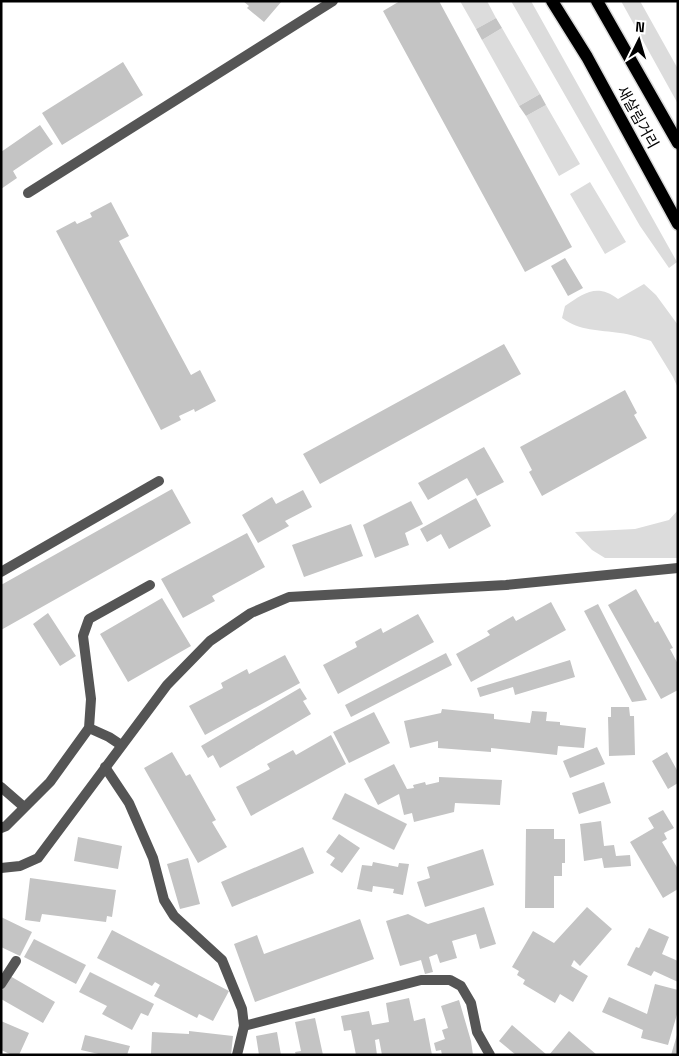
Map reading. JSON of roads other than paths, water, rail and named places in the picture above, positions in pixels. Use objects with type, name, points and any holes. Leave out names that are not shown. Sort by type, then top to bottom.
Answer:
[{"type":"main road","name":"새살림거리","points":[[552,1],[587,57],[678,224]]},
{"type":"main road","name":"새살림거리","points":[[597,1],[678,143]]},
{"type":"street","points":[[28,193],[333,1]]},
{"type":"street","points":[[1,572],[159,481]]},
{"type":"street","points":[[1,868],[20,866],[38,858],[167,685],[210,641],[250,613],[289,597],[506,585],[678,568]]},
{"type":"street","points":[[1,828],[6,826],[50,782],[89,728],[91,699],[83,636],[89,619],[150,585]]},
{"type":"street","points":[[89,728],[121,745]]},
{"type":"street","points":[[105,767],[129,803],[153,858],[164,900],[174,916],[222,960],[242,1009],[244,1026],[237,1055]]},
{"type":"street","points":[[1,787],[24,807]]},
{"type":"street","points":[[1,984],[16,961]]},
{"type":"street","points":[[244,1026],[421,980],[450,980],[460,986],[471,1003],[477,1032],[490,1055]]}]
